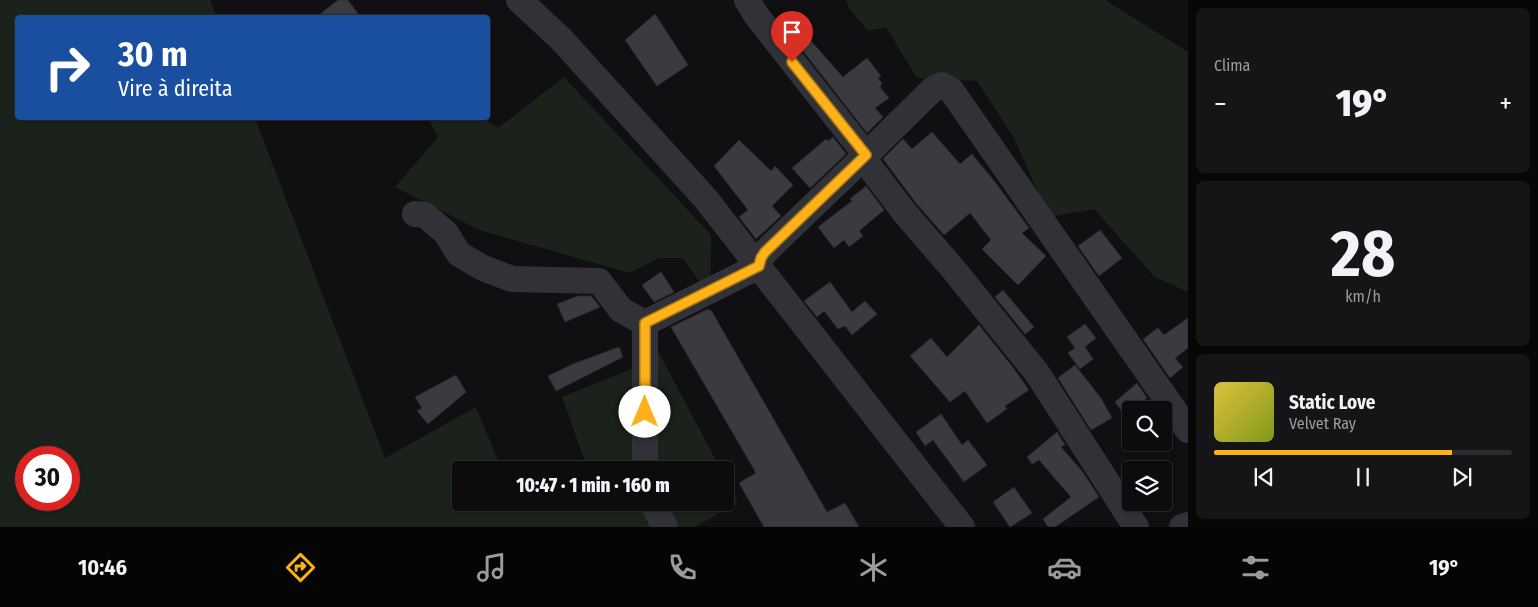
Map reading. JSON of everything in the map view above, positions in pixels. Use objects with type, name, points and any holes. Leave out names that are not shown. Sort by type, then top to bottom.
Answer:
[{"type":"street","points":[[520,0],[561,39],[705,198],[962,527]]},
{"type":"street","points":[[747,0],[756,15],[904,212],[954,270],[1037,373],[1136,527]]},
{"type":"street","points":[[645,323],[759,266],[765,252],[932,90],[942,85],[951,90],[1188,430]]},
{"type":"street","points":[[415,214],[425,216],[446,233],[459,254],[483,268],[512,279],[599,281],[621,310],[645,323]]},
{"type":"street","points":[[645,323],[645,461]]},
{"type":"street","points":[[657,511],[665,527]]},
{"type":"street","points":[[1182,527],[1188,525]]},
{"type":"shaded area","points":[[0,0],[210,0],[216,15],[15,15],[15,120],[256,120],[385,458],[476,407],[498,461],[452,461],[452,511],[648,511],[655,527],[0,527]]},
{"type":"shaded area","points":[[846,0],[1105,0],[1188,52],[1188,292],[1155,277],[1094,209],[1049,217],[1014,138],[977,81],[917,78],[886,27],[868,31],[849,8]]},
{"type":"shaded area","points":[[564,77],[711,235],[710,297],[683,258],[659,258],[630,273],[479,230],[395,187],[438,137],[429,120],[486,120],[498,128]]},
{"type":"shaded area","points":[[651,338],[716,461],[651,461]]},
{"type":"shaded area","points":[[639,366],[637,461],[585,461],[562,397]]},
{"type":"shaded area","points":[[734,495],[738,502],[734,504]]},
{"type":"shaded area","points":[[666,511],[723,511],[695,527],[674,527]]},
{"type":"building","points":[[338,0],[348,0],[359,15],[319,15]]},
{"type":"building","points":[[655,14],[688,65],[657,86],[625,40]]},
{"type":"building","points":[[794,22],[843,77],[867,58],[881,76],[878,78],[882,83],[880,87],[889,98],[875,108],[883,117],[867,133],[786,29]]},
{"type":"building","points":[[932,132],[960,164],[972,154],[1029,228],[1022,233],[1046,256],[1018,285],[982,249],[991,240],[970,213],[944,235],[916,203],[883,159],[903,139],[912,149]]},
{"type":"building","points":[[833,137],[846,154],[810,188],[792,168],[826,139],[828,141]]},
{"type":"building","points":[[739,140],[771,171],[775,166],[793,185],[772,206],[781,216],[756,239],[739,217],[748,210],[714,166]]},
{"type":"building","points":[[866,186],[884,210],[859,231],[863,236],[849,247],[844,240],[834,248],[818,227],[852,201],[850,199]]},
{"type":"building","points":[[1100,230],[1122,258],[1099,276],[1078,246]]},
{"type":"building","points":[[661,272],[674,292],[654,302],[642,285]]},
{"type":"building","points":[[830,282],[852,312],[865,301],[877,314],[852,335],[845,326],[838,329],[824,311],[817,317],[804,301]]},
{"type":"building","points":[[1003,290],[1034,327],[1025,334],[995,297]]},
{"type":"building","points":[[578,296],[591,296],[600,307],[565,322],[557,304]]},
{"type":"building","points":[[708,309],[709,311],[711,310],[827,512],[845,503],[859,527],[764,527],[739,483],[756,473],[671,327]]},
{"type":"building","points":[[1188,318],[1188,348],[1175,358],[1183,367],[1170,378],[1143,339],[1158,328],[1164,335]]},
{"type":"building","points":[[1085,324],[1096,338],[1085,347],[1093,359],[1080,369],[1068,353],[1075,348],[1067,337]]},
{"type":"building","points":[[979,325],[1029,390],[1005,406],[1007,409],[987,423],[965,391],[950,402],[910,356],[931,338],[947,357]]},
{"type":"building","points":[[619,347],[623,357],[556,391],[548,376],[573,364]]},
{"type":"building","points":[[1075,365],[1101,398],[1112,418],[1091,430],[1058,378]]},
{"type":"building","points":[[456,375],[466,392],[428,424],[417,411],[422,408],[415,397]]},
{"type":"building","points":[[1137,383],[1147,398],[1143,401],[1122,401],[1122,412],[1115,402]]},
{"type":"building","points":[[941,414],[962,445],[968,440],[987,465],[964,482],[933,440],[925,446],[916,432]]},
{"type":"building","points":[[1057,432],[1065,445],[1061,447],[1082,471],[1099,497],[1055,527],[1048,527],[1043,519],[1071,497],[1039,460],[1032,464],[1027,457]]},
{"type":"building","points":[[1014,487],[1032,513],[1010,527],[993,502]]},
{"type":"route","points":[[645,412],[645,323],[759,266],[765,252],[866,155],[792,62]]}]
